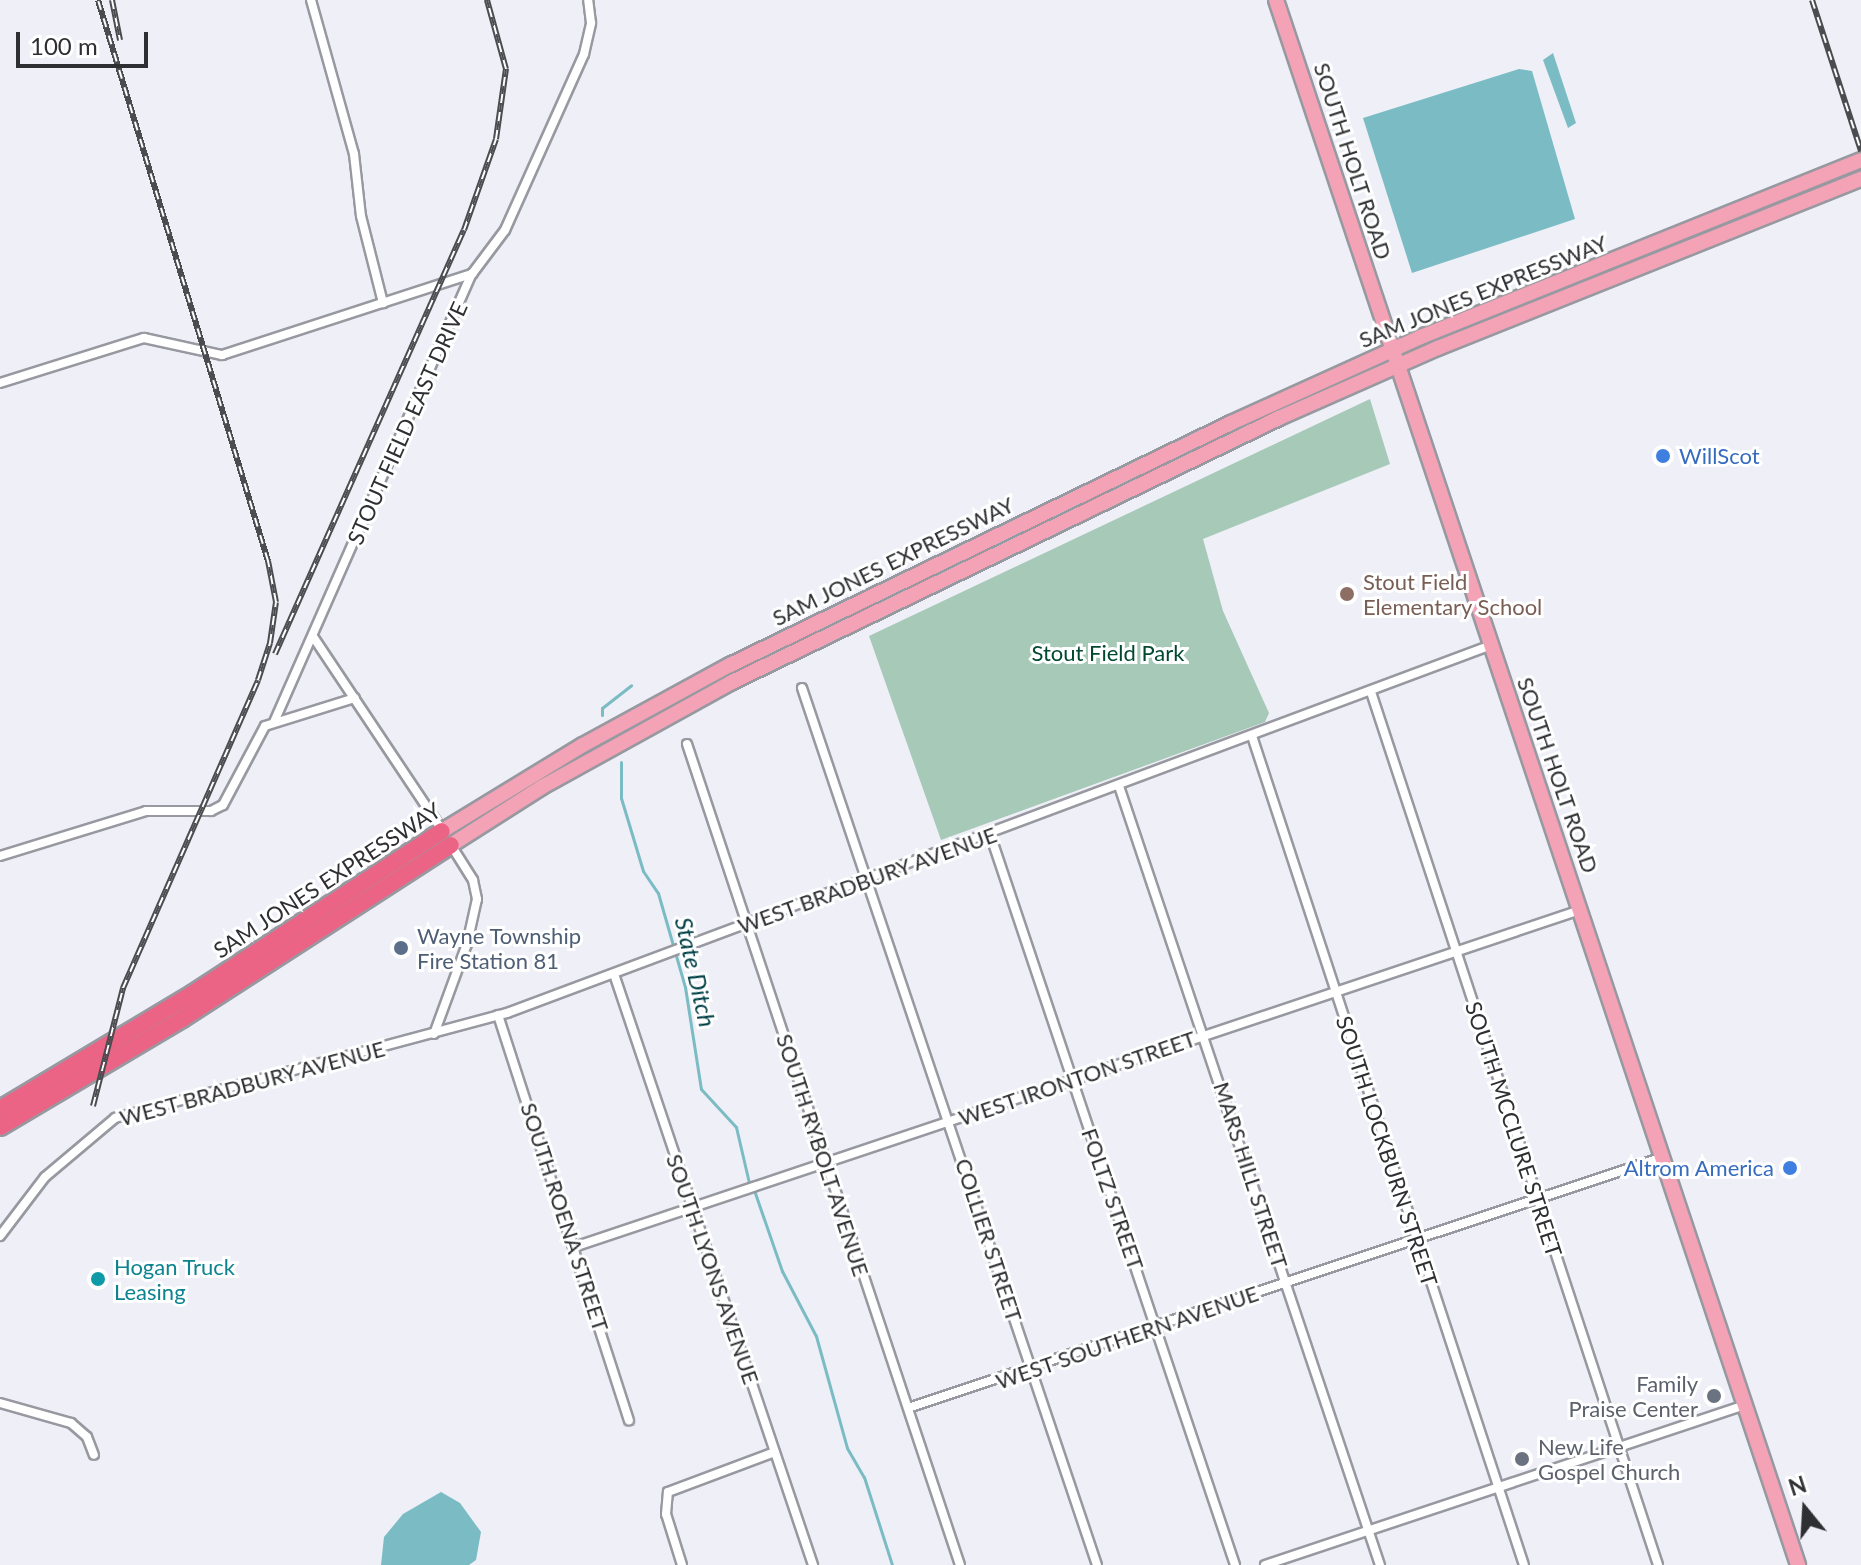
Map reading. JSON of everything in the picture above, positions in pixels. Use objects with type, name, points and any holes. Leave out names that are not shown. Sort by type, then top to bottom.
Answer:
[{"type":"highway","name":"SAM JONES EXPRESSWAY","points":[[0,1127],[70,1087],[447,838]]},
{"type":"highway","name":"SAM JONES EXPRESSWAY","points":[[0,1109],[447,838]]},
{"type":"highway","points":[[0,1140],[70,1087]]},
{"type":"main road","name":"SOUTH HOLT ROAD","points":[[1276,0],[1798,1565]]},
{"type":"main road","name":"SAM JONES EXPRESSWAY","points":[[447,838],[583,745],[730,665],[1392,349],[1861,160]]},
{"type":"main road","name":"SAM JONES EXPRESSWAY","points":[[447,838],[732,682],[1397,365],[1861,179]]},
{"type":"street","points":[[311,0],[354,154],[361,216],[383,303]]},
{"type":"street","name":"STOUT FIELD EAST DRIVE","points":[[0,856],[146,811],[200,811],[223,805],[258,733],[274,722],[314,638],[472,274],[505,230],[584,54],[591,23],[588,0]]},
{"type":"street","points":[[0,383],[144,338],[222,355],[472,274]]},
{"type":"street","points":[[314,638],[473,880],[477,899],[467,944],[434,1034]]},
{"type":"street","name":"WEST BRADBURY AVENUE","points":[[0,1236],[45,1177],[110,1121],[498,1015],[868,880],[1491,645]]},
{"type":"street","name":"COLLIER STREET","points":[[802,688],[1097,1565]]},
{"type":"street","name":"SOUTH MCCLURE STREET","points":[[1371,692],[1658,1565]]},
{"type":"street","points":[[274,722],[355,698]]},
{"type":"street","name":"SOUTH LOCKBURN STREET","points":[[1252,736],[1524,1565]]},
{"type":"street","name":"SOUTH RYBOLT AVENUE","points":[[687,744],[960,1565]]},
{"type":"street","name":"MARS HILL STREET","points":[[1119,786],[1206,1035],[1380,1565]]},
{"type":"street","name":"FOLTZ STREET","points":[[990,834],[1235,1565]]},
{"type":"street","name":"WEST IRONTON STREET","points":[[574,1247],[1580,910]]},
{"type":"street","name":"SOUTH LYONS AVENUE","points":[[614,974],[813,1565]]},
{"type":"street","name":"SOUTH ROENA STREET","points":[[498,1015],[629,1420]]},
{"type":"street","name":"WEST SOUTHERN AVENUE","points":[[908,1408],[1031,1370],[1664,1157]]},
{"type":"street","points":[[0,1403],[71,1423],[87,1437],[94,1455]]},
{"type":"street","points":[[1265,1565],[1746,1405]]},
{"type":"street","points":[[682,1565],[666,1514],[666,1496],[775,1452]]},
{"type":"green space","name":"Stout Field Park","points":[[1370,399],[1390,464],[1203,539],[1223,611],[1269,713],[1265,722],[941,840],[869,636]]},
{"type":"water","points":[[1553,53],[1576,123],[1568,128],[1543,60]]},
{"type":"water","points":[[1519,69],[1532,71],[1575,219],[1412,273],[1363,118]]},
{"type":"water","points":[[441,1492],[460,1503],[481,1532],[476,1560],[469,1565],[381,1565],[384,1537],[403,1514]]},
{"type":"waterway","name":"State Ditch","points":[[602,715],[602,708],[631,685]]},
{"type":"waterway","name":"State Ditch","points":[[621,762],[621,798],[643,871],[658,893],[685,987],[701,1089],[736,1127],[749,1183]]},
{"type":"waterway","name":"State Ditch","points":[[755,1193],[782,1271],[816,1336],[847,1448],[864,1477],[892,1565]]},
{"type":"railway","points":[[93,1106],[123,988],[258,680],[270,643],[276,602],[268,561],[98,0]]},
{"type":"railway","points":[[112,0],[120,40]]},
{"type":"railway","points":[[275,654],[464,230],[496,139],[506,69],[487,0]]},
{"type":"railway","points":[[1812,0],[1861,151]]},
{"type":"place","name":"WillScot","points":[[1663,456]]},
{"type":"place","name":"Stout Field Elementary School","points":[[1347,594]]},
{"type":"place","name":"Wayne Township Fire Station 81","points":[[401,948]]},
{"type":"place","name":"Altrom America","points":[[1790,1168]]},
{"type":"place","name":"Hogan Truck Leasing","points":[[98,1279]]},
{"type":"place","name":"Family Praise Center","points":[[1714,1396]]},
{"type":"place","name":"New Life Gospel Church","points":[[1522,1459]]}]
